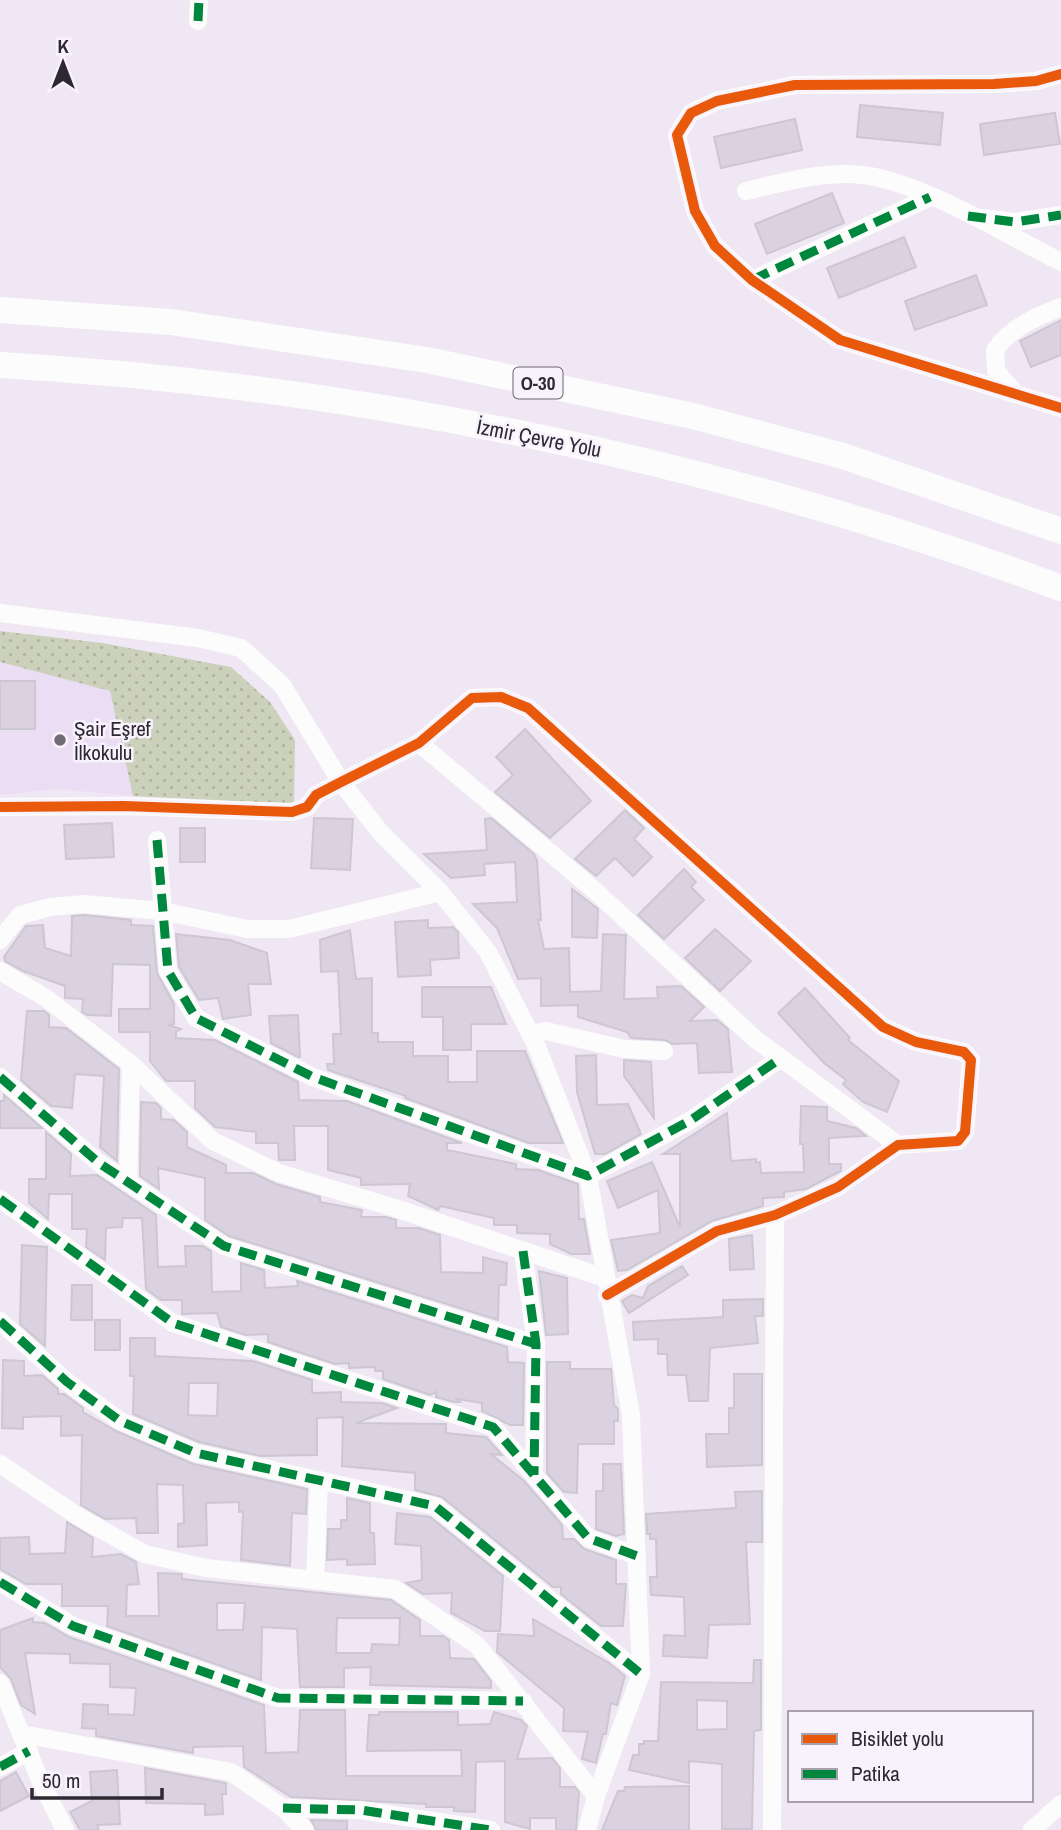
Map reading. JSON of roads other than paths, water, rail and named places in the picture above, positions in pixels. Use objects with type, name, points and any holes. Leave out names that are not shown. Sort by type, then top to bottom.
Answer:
[{"type":"highway","name":"O-30","points":[[0,310],[172,322],[427,360],[693,416],[831,453],[1061,531]]},
{"type":"highway","name":"İzmir Çevre Yolu","points":[[0,365],[80,369],[214,385],[402,411],[579,444],[970,554],[1061,589]]},
{"type":"street","points":[[198,22],[199,0]]},
{"type":"street","points":[[1061,74],[1036,81],[994,84],[795,85],[717,101],[691,113],[677,135],[695,211],[715,246],[752,280],[840,340],[1061,408]]},
{"type":"street","points":[[746,191],[808,177],[878,178],[930,197],[1061,262]]},
{"type":"street","points":[[752,280],[930,197]]},
{"type":"street","points":[[968,216],[1015,222],[1061,215]]},
{"type":"street","points":[[1017,395],[996,372],[995,351],[1015,329],[1032,318],[1061,307]]},
{"type":"street","points":[[0,613],[198,638],[241,648],[282,685],[341,782],[381,832],[440,892],[488,952],[530,1034],[588,1176],[631,1415],[641,1674],[596,1796],[587,1830]]},
{"type":"street","points":[[0,807],[124,806],[292,812],[307,807],[316,795],[419,743],[472,698],[500,697],[528,708],[883,1027],[916,1042],[964,1052],[971,1060],[965,1132],[958,1141],[898,1145],[838,1187],[775,1215],[717,1231],[606,1287]]},
{"type":"street","points":[[419,743],[592,888],[754,1038],[898,1145]]},
{"type":"street","points":[[157,840],[168,971],[196,1018],[313,1077],[588,1176],[691,1120],[781,1058]]},
{"type":"street","points":[[0,940],[20,915],[50,907],[84,904],[162,911],[247,929],[289,929],[440,892]]},
{"type":"street","points":[[0,971],[46,998],[131,1064],[214,1141],[279,1173],[523,1251],[606,1287]]},
{"type":"street","points":[[530,1034],[546,1031],[624,1048],[664,1051]]},
{"type":"street","points":[[128,1182],[131,1064]]},
{"type":"street","points":[[0,1077],[99,1163],[224,1246],[536,1344]]},
{"type":"street","points":[[0,1199],[173,1323],[493,1427],[588,1538],[637,1556]]},
{"type":"street","points":[[772,1830],[775,1215]]},
{"type":"street","points":[[523,1251],[536,1344],[534,1475]]},
{"type":"street","points":[[0,1321],[68,1382],[120,1421],[196,1453],[435,1506],[641,1674]]},
{"type":"street","points":[[0,1464],[79,1517],[145,1554],[206,1568],[395,1589],[477,1645],[596,1796]]},
{"type":"street","points":[[314,1580],[319,1480]]},
{"type":"street","points":[[0,1582],[73,1626],[278,1699],[523,1701]]},
{"type":"street","points":[[0,1682],[65,1830]]},
{"type":"street","points":[[0,1767],[25,1743]]},
{"type":"street","points":[[25,1743],[231,1772],[283,1808],[305,1830]]},
{"type":"street","points":[[1032,1830],[1061,1804]]},
{"type":"street","points":[[283,1808],[361,1810],[491,1830]]},
{"type":"place","name":"Şair Eşref İlkokulu","points":[[60,740]]}]
